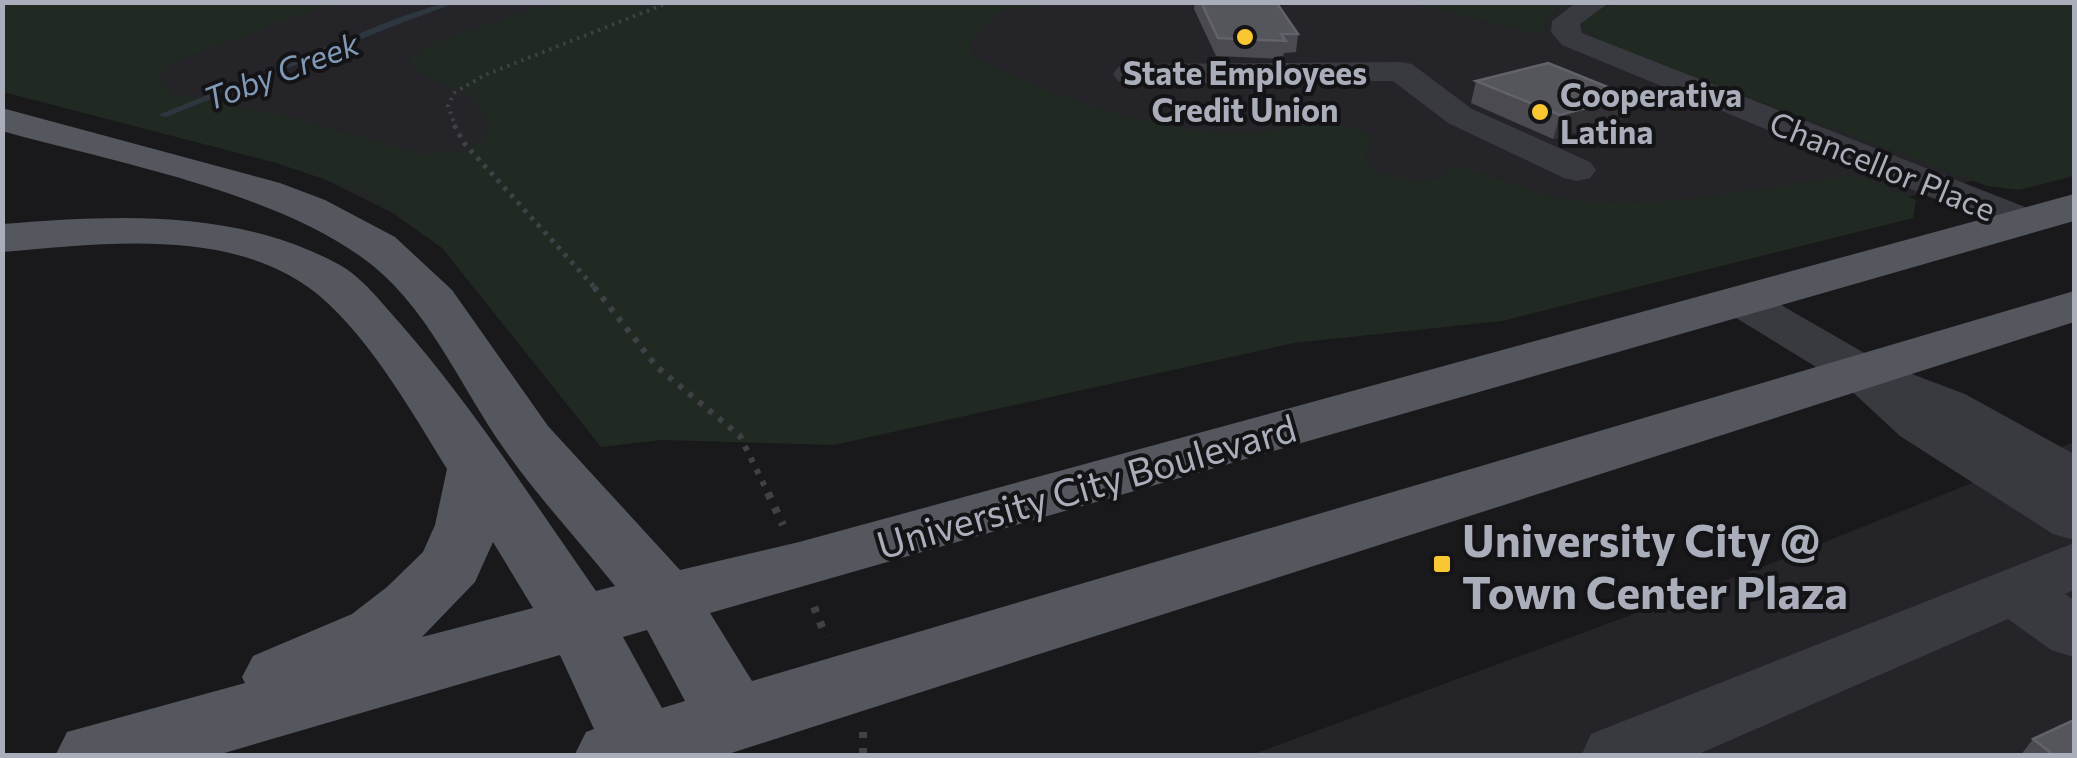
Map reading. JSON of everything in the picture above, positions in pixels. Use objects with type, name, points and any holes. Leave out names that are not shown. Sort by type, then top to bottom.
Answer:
[{"type":"main road","points":[[2,119],[265,192],[310,209],[379,247],[434,302],[526,440],[665,599],[743,736]]},
{"type":"main road","name":"University City Boulevard","points":[[95,756],[665,599],[818,561],[2074,207]]},
{"type":"main road","points":[[2,238],[88,231],[212,236],[280,253],[324,275],[346,294],[421,380],[581,624],[634,753],[743,736],[2074,306]]},
{"type":"main road","points":[[70,756],[324,660],[377,633],[412,606],[452,565],[467,524],[477,470]]},
{"type":"street","name":"Chancellor Place","points":[[1596,2],[1566,21],[1568,36],[2024,222]]},
{"type":"street","points":[[1129,74],[1402,71],[1460,116],[1577,170]]},
{"type":"street","points":[[1739,300],[1862,373],[1947,405],[2074,477]]},
{"type":"street","points":[[1862,373],[1919,424],[2074,520]]},
{"type":"street","points":[[1617,756],[2074,565]]},
{"type":"street","points":[[2014,590],[2074,632]]},
{"type":"path","points":[[670,2],[484,75],[454,93],[448,106],[450,117],[464,143],[583,272],[657,367],[740,436],[782,520]]},
{"type":"path","points":[[816,613],[826,637]]},
{"type":"path","points":[[863,756],[864,736]]},
{"type":"shaded area","points":[[1623,2],[2074,3],[2074,176],[2019,190],[1987,186],[1608,45],[1580,25],[1588,14]]},
{"type":"shaded area","points":[[2,3],[2074,3],[2015,170],[1812,221],[823,427],[3,19]]},
{"type":"shaded area","points":[[2,3],[333,3],[174,62],[157,78],[174,93],[282,115],[423,154],[457,152],[482,142],[490,124],[471,95],[422,73],[408,59],[430,44],[553,3],[1055,3],[1000,11],[971,41],[973,58],[1072,99],[1179,127],[1248,133],[1315,124],[1348,126],[1374,142],[1364,157],[1372,171],[1417,181],[1447,177],[1446,167],[1461,168],[1564,199],[1635,202],[1706,197],[1847,175],[1866,178],[1916,200],[1913,218],[1502,321],[1294,343],[834,445],[662,440],[601,447],[442,248],[365,193],[276,163],[3,92]]},
{"type":"shaded area","points":[[1412,3],[1564,3],[1551,14],[1541,35]]},
{"type":"shaded area","points":[[2074,442],[2074,755],[1248,756],[1775,562]]},
{"type":"building","points":[[1201,2],[1276,2],[1298,34],[1281,34],[1286,41],[1218,38]]},
{"type":"building","points":[[1548,63],[1630,96],[1560,115],[1476,81]]},
{"type":"building","points":[[2074,720],[2074,756],[2055,756],[2033,739]]},
{"type":"waterway","name":"Toby Creek","points":[[163,115],[455,2]]},
{"type":"place","name":"State Employees Credit Union","points":[[1245,37]]},
{"type":"place","name":"Cooperativa Latina","points":[[1540,112]]},
{"type":"place","name":"University City @ Town Center Plaza","points":[[1442,564]]}]
